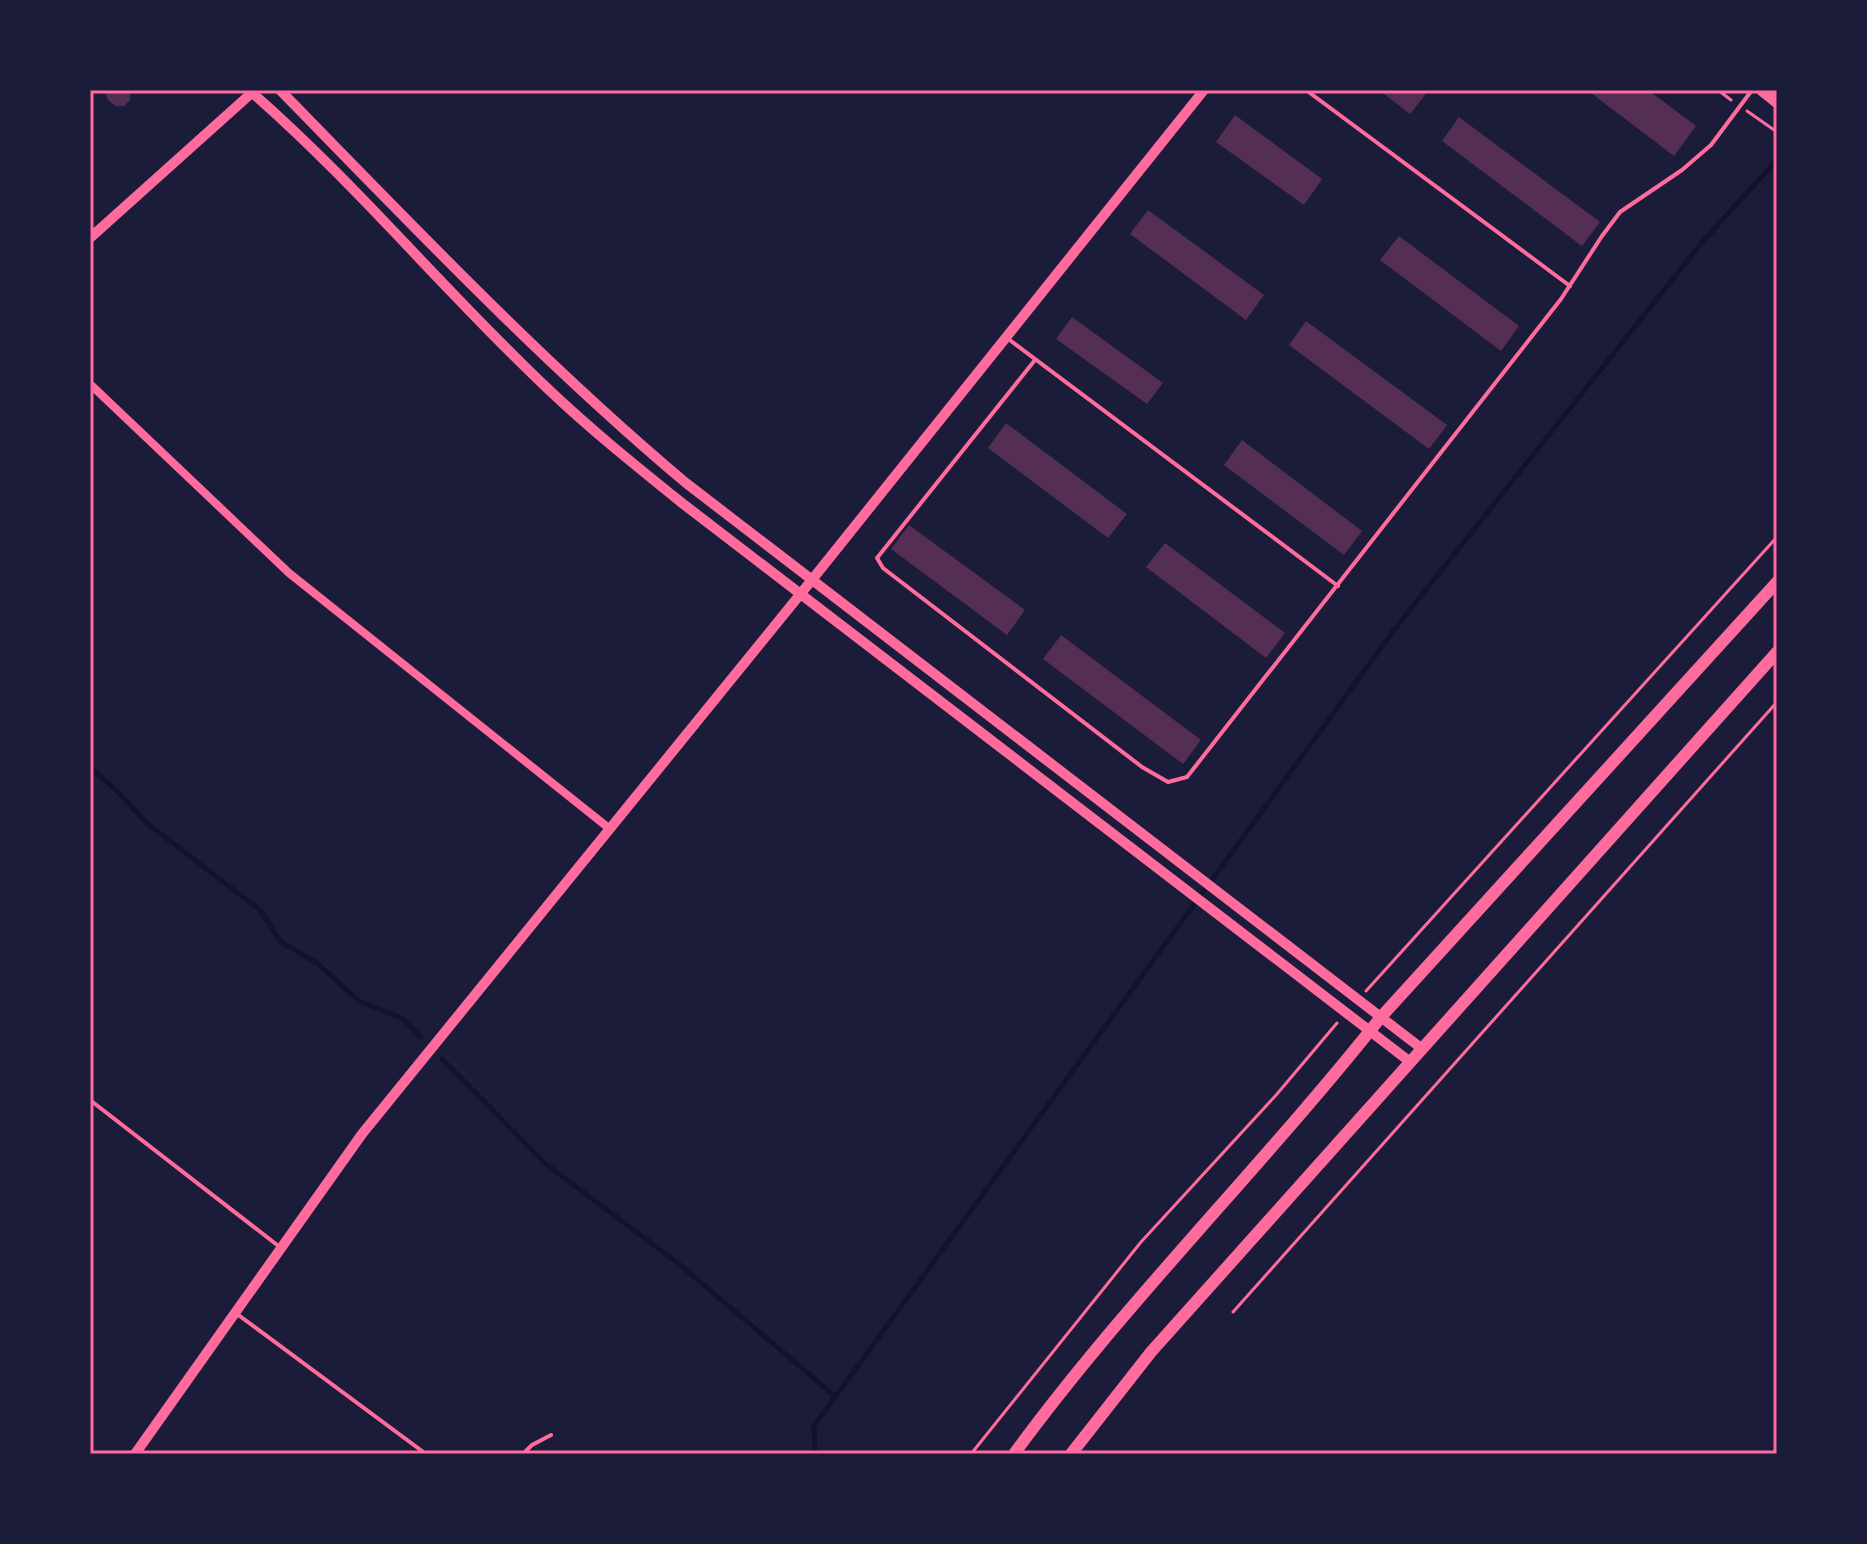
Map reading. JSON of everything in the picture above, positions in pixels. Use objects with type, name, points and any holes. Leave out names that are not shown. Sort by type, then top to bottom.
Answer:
[{"type":"main road","points":[[1762,90],[1777,102]]},
{"type":"main road","points":[[1014,1454],[1142,1296],[1381,1017],[1777,582]]},
{"type":"main road","points":[[1071,1454],[1151,1352],[1777,652]]},
{"type":"street","points":[[280,90],[522,336],[686,483],[1421,1048]]},
{"type":"street","points":[[135,1454],[362,1134],[801,594],[1204,90]]},
{"type":"street","points":[[90,238],[252,91],[556,397],[682,503],[1409,1061]]},
{"type":"street","points":[[90,384],[289,573],[610,829]]},
{"type":"lane","points":[[1306,90],[1570,286]]},
{"type":"lane","points":[[1035,360],[877,558],[883,568],[1142,767],[1168,782],[1187,777],[1570,286],[1620,212],[1682,170],[1711,145],[1752,90]]},
{"type":"lane","points":[[1005,338],[1338,586]]},
{"type":"lane","points":[[90,1100],[281,1248]]},
{"type":"lane","points":[[235,1313],[426,1454]]},
{"type":"lane","points":[[523,1454],[551,1435]]},
{"type":"path","points":[[1233,1312],[1777,702]]},
{"type":"building","points":[[108,90],[130,90],[130,100],[124,106],[116,106],[108,100]]},
{"type":"building","points":[[1379,90],[1429,90],[1410,114]]},
{"type":"building","points":[[1587,90],[1648,90],[1696,126],[1674,156]]},
{"type":"building","points":[[1235,115],[1322,179],[1304,205],[1216,142]]},
{"type":"building","points":[[1459,117],[1600,222],[1582,246],[1442,141]]},
{"type":"building","points":[[1148,210],[1264,295],[1246,320],[1130,234]]},
{"type":"building","points":[[1399,236],[1519,326],[1501,351],[1380,260]]},
{"type":"building","points":[[1072,317],[1163,383],[1147,404],[1056,339]]},
{"type":"building","points":[[1306,321],[1447,425],[1429,449],[1289,345]]},
{"type":"building","points":[[1006,423],[1127,514],[1108,538],[988,448]]},
{"type":"building","points":[[1242,440],[1362,531],[1344,555],[1224,465]]},
{"type":"building","points":[[909,525],[1025,610],[1007,635],[891,549]]},
{"type":"building","points":[[1165,543],[1285,633],[1266,658],[1146,567]]},
{"type":"building","points":[[1061,635],[1201,740],[1183,764],[1043,659]]},
{"type":"waterway","points":[[815,1454],[814,1426],[1394,630],[1703,241],[1777,160]]},
{"type":"waterway","points":[[90,768],[148,824],[260,910],[281,942],[317,963],[359,1001],[402,1018],[421,1037]]},
{"type":"waterway","points":[[442,1059],[546,1164],[679,1264],[836,1397]]}]
